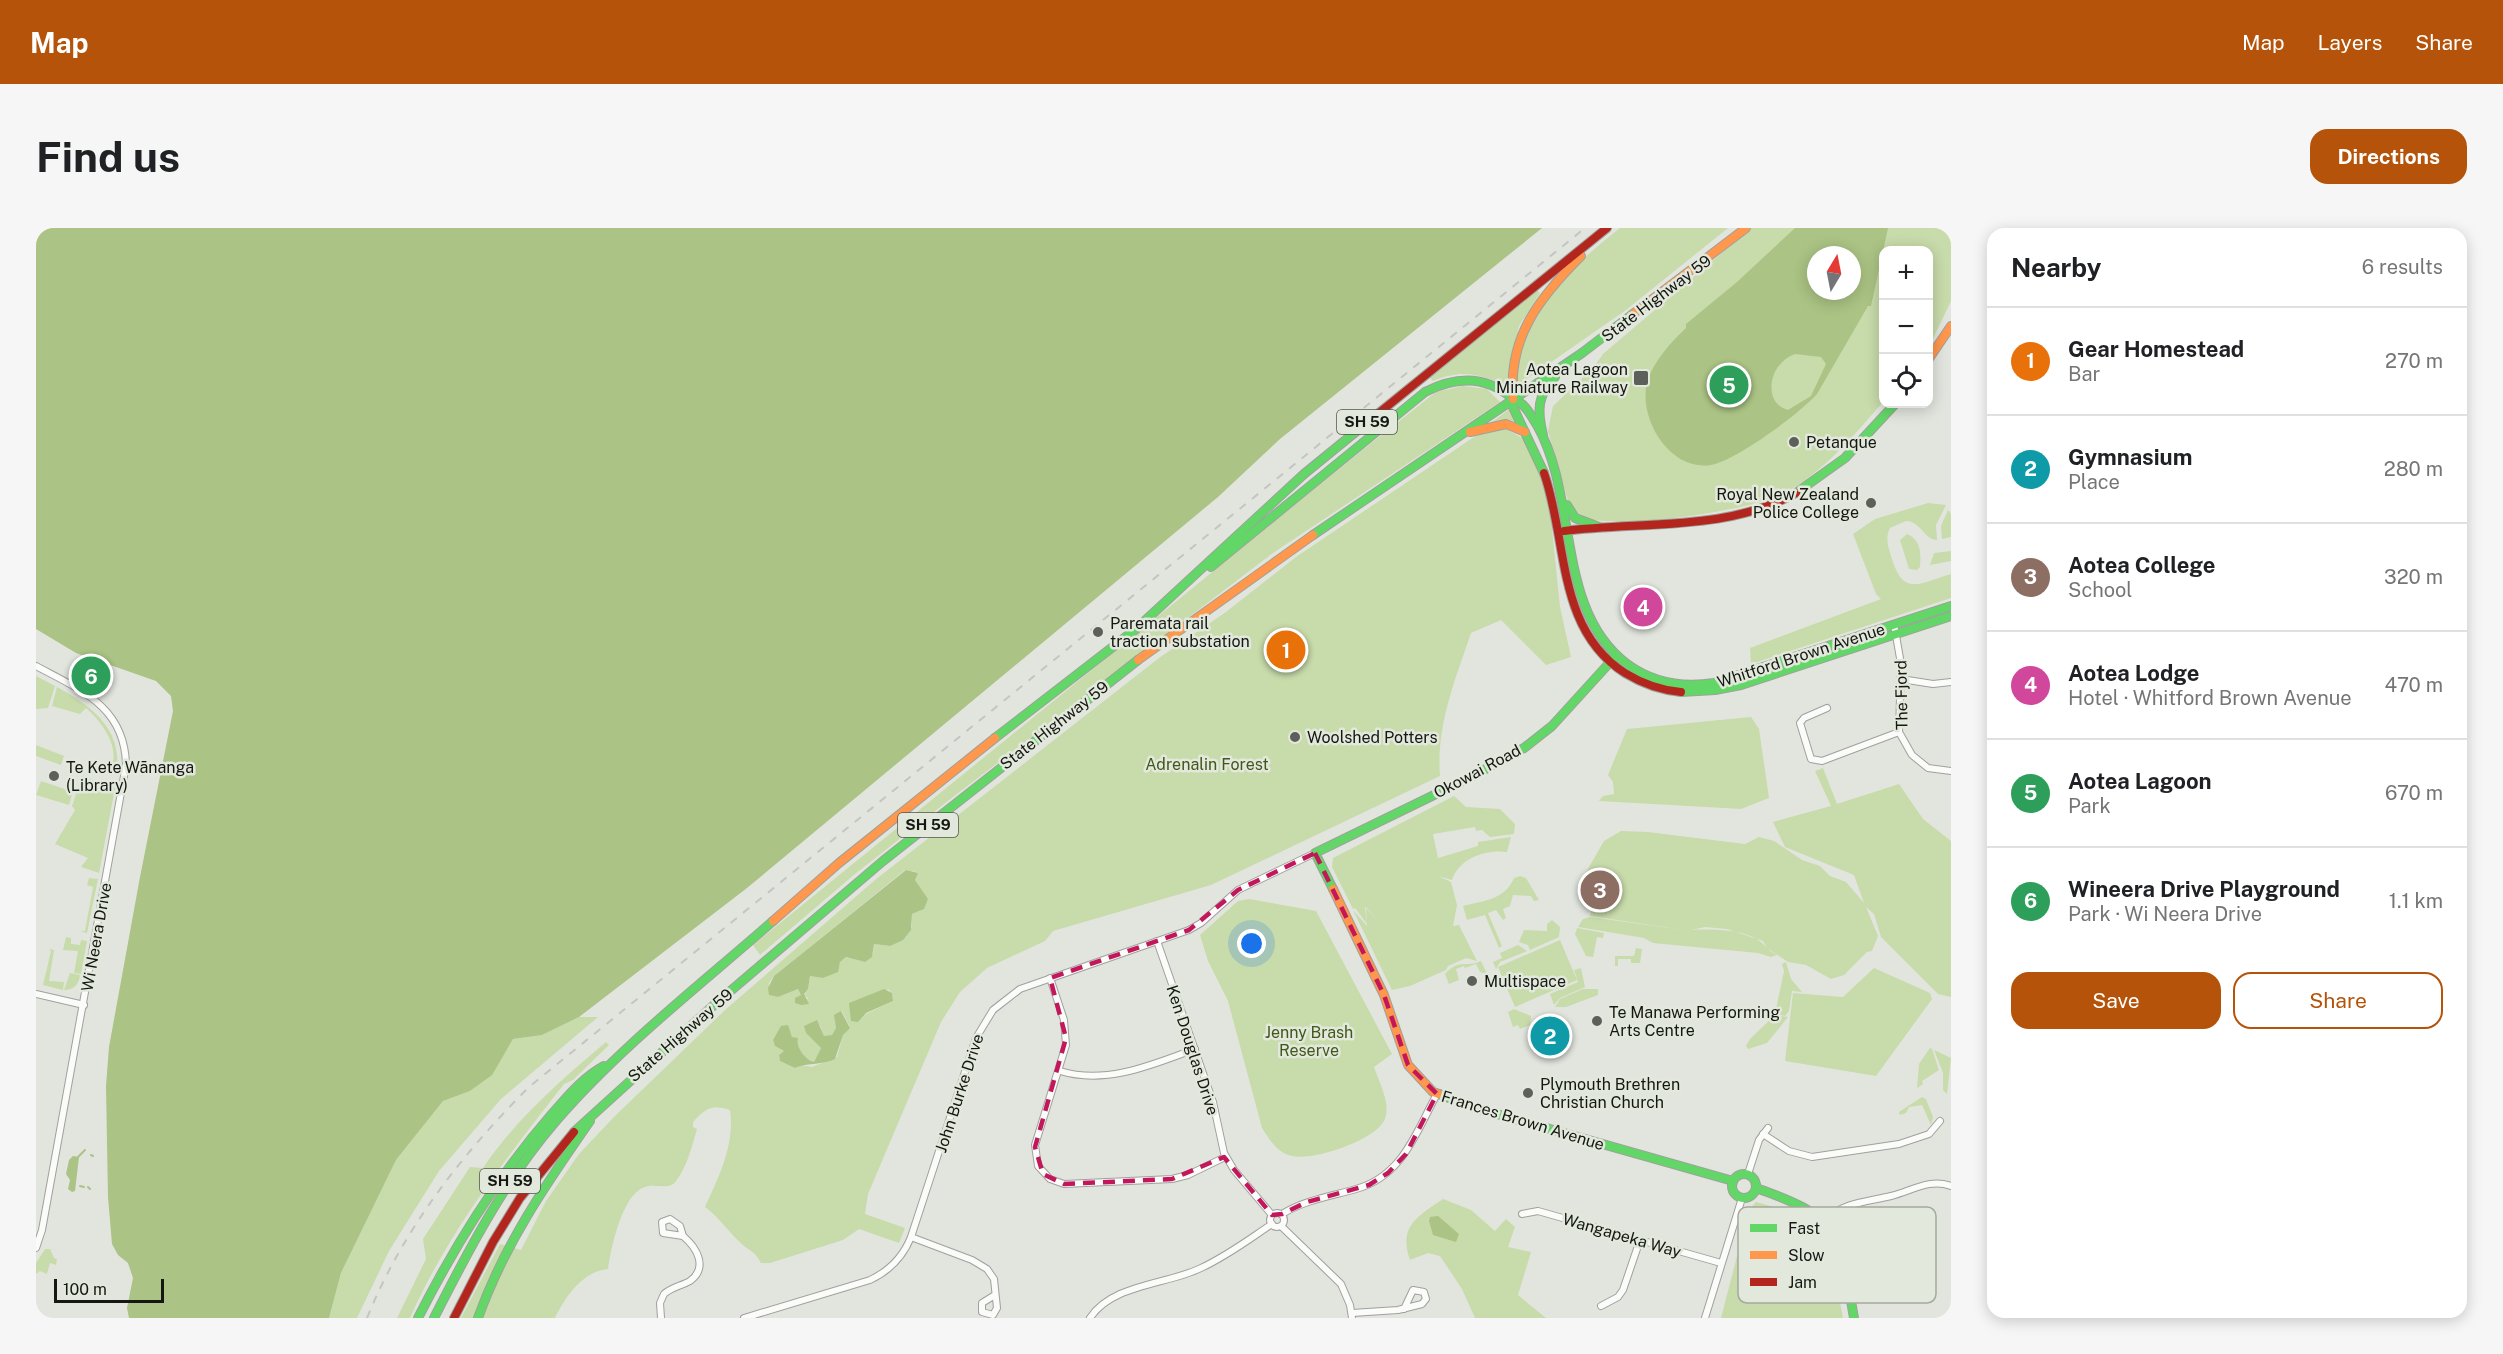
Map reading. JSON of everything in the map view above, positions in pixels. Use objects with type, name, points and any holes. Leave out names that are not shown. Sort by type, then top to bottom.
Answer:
[{"type":"main road","name":"State Highway 59","points":[[434,1318],[474,1239],[508,1185],[555,1122],[612,1062],[839,862],[1144,622],[1304,474],[1607,228]]},
{"type":"main road","name":"State Highway 59","points":[[454,1318],[493,1242],[520,1198],[550,1158],[603,1102],[884,861],[1109,681],[1267,566],[1581,353],[1746,228]]},
{"type":"main road","points":[[1513,399],[1510,385],[1523,329],[1550,288],[1599,234]]},
{"type":"main road","points":[[1933,354],[1951,326]]},
{"type":"main road","points":[[1543,435],[1536,412],[1541,392],[1581,353]]},
{"type":"main road","points":[[1144,622],[1425,392],[1443,382],[1469,379],[1497,385],[1513,399]]},
{"type":"main road","name":"Whitford Brown Avenue","points":[[1564,531],[1557,473],[1543,435],[1522,402],[1513,399],[1513,407],[1546,473],[1585,612],[1613,659],[1631,678],[1654,689],[1688,694],[1706,693],[1951,616]]},
{"type":"main road","points":[[1564,531],[1719,519],[1771,505],[1811,484],[1840,464],[1870,435],[1892,408]]},
{"type":"main road","points":[[1464,433],[1502,424],[1525,432]]},
{"type":"main road","points":[[1557,473],[1570,512],[1575,518],[1607,528]]},
{"type":"main road","name":"Whitford Brown Avenue","points":[[1613,659],[1659,681],[1701,685],[1742,675],[1951,606]]},
{"type":"main road","name":"Okowai Road","points":[[1315,853],[1469,778],[1524,748],[1552,726],[1613,659]]},
{"type":"main road","name":"Frances Brown Avenue","points":[[1315,853],[1384,995],[1408,1065],[1419,1079],[1437,1094],[1472,1107],[1733,1182]]},
{"type":"main road","points":[[418,1318],[472,1219],[532,1136],[591,1072],[612,1062]]},
{"type":"main road","points":[[478,1318],[503,1256],[530,1205],[603,1102]]},
{"type":"main road","points":[[1748,1174],[1755,1181],[1756,1188],[1749,1197],[1742,1198],[1733,1191],[1733,1182],[1739,1175],[1748,1174]]},
{"type":"main road","points":[[1756,1188],[1808,1207]]},
{"type":"main road","points":[[1852,1303],[1854,1318]]},
{"type":"street","name":"The Fjord","points":[[1894,624],[1901,679],[1899,732],[1912,754],[1928,768],[1951,771]]},
{"type":"street","name":"Wi Neera Drive","points":[[36,666],[102,704],[118,727],[125,747],[126,776],[42,1230],[36,1248]]},
{"type":"street","points":[[1901,679],[1933,684],[1951,682]]},
{"type":"street","points":[[1827,708],[1804,718],[1800,723],[1811,759],[1822,761],[1899,732]]},
{"type":"street","name":"John Burke Drive","points":[[744,1318],[877,1277],[896,1262],[911,1237],[980,1029],[993,1010],[1008,997],[1050,978],[1195,927],[1239,890],[1315,853]]},
{"type":"street","name":"Ken Douglas Drive","points":[[1157,941],[1213,1102],[1225,1157],[1272,1215]]},
{"type":"street","points":[[1050,978],[1066,1030],[1065,1051],[1060,1071],[1035,1150],[1041,1171],[1055,1182],[1068,1184],[1172,1179],[1188,1175],[1225,1157]]},
{"type":"street","points":[[36,994],[84,1005]]},
{"type":"street","points":[[1060,1071],[1078,1075],[1128,1072],[1195,1049]]},
{"type":"street","points":[[1272,1224],[1272,1215],[1282,1214],[1307,1202],[1369,1185],[1388,1173],[1406,1154],[1437,1094]]},
{"type":"street","points":[[1762,1134],[1789,1151],[1812,1157],[1899,1144],[1929,1134],[1940,1121]]},
{"type":"street","points":[[1748,1174],[1755,1148],[1768,1128]]},
{"type":"street","points":[[1844,1207],[1851,1203],[1893,1196],[1936,1182],[1951,1186]]},
{"type":"street","points":[[1739,1207],[1742,1198]]},
{"type":"street","points":[[1705,1318],[1738,1210]]},
{"type":"street","name":"Wangapeka Way","points":[[1522,1214],[1538,1211],[1721,1263]]},
{"type":"street","points":[[1281,1226],[1284,1220],[1282,1214]]},
{"type":"street","points":[[1090,1318],[1099,1306],[1116,1295],[1174,1279],[1199,1269],[1241,1246],[1272,1224],[1281,1226],[1341,1284],[1352,1316],[1404,1309]]},
{"type":"street","points":[[661,1318],[660,1303],[664,1294],[689,1281],[696,1274],[699,1264],[698,1251],[683,1236]]},
{"type":"street","points":[[911,1237],[982,1264],[991,1273],[995,1295]]},
{"type":"street","points":[[1601,1306],[1618,1297],[1623,1290],[1640,1240]]},
{"type":"highlighted area","points":[[1315,853],[1384,995],[1408,1065],[1437,1094],[1406,1154],[1388,1173],[1369,1185],[1307,1202],[1282,1214],[1272,1215],[1224,1157],[1172,1179],[1064,1184],[1043,1174],[1035,1147],[1066,1038],[1050,978],[1189,930],[1238,890]]},
{"type":"green space","points":[[1620,228],[1728,228],[1626,310],[1517,386],[1518,362],[1524,339],[1534,317],[1565,277]]},
{"type":"green space","points":[[1751,228],[1951,228],[1951,301],[1933,339],[1933,246],[1879,246],[1879,407],[1840,450],[1816,471],[1790,490],[1772,498],[1717,512],[1685,517],[1623,521],[1578,517],[1568,501],[1548,431],[1553,406],[1593,368],[1603,354]]},
{"type":"green space","points":[[1536,289],[1540,293],[1519,326],[1506,385],[1470,374],[1453,375],[1433,381],[1429,377]]},
{"type":"green space","points":[[1463,386],[1487,389],[1500,402],[1273,553],[953,797],[855,874],[760,955],[753,945],[1360,452],[1436,392]]},
{"type":"green space","points":[[1511,408],[1521,425],[1489,424]]},
{"type":"green space","name":"Adrenalin Forest","points":[[1504,428],[1524,439],[1541,475],[1551,519],[1560,607],[1571,657],[1546,665],[1501,620],[1471,633],[1444,721],[1440,776],[1211,885],[1053,931],[1045,941],[987,968],[960,992],[941,1022],[868,1194],[865,1214],[905,1228],[899,1243],[859,1229],[843,1240],[770,1263],[761,1263],[756,1255],[705,1207],[725,1160],[730,1135],[730,1110],[714,1107],[706,1110],[693,1122],[693,1127],[697,1129],[686,1163],[676,1181],[670,1186],[649,1186],[637,1192],[624,1210],[619,1223],[608,1269],[591,1275],[576,1286],[555,1318],[461,1318],[500,1244],[521,1250],[546,1201],[579,1154],[725,1010],[875,880],[1159,658],[1226,612],[1296,557],[1477,435]],"holes":[[[905,870],[917,872],[915,880],[928,900],[920,911],[912,914],[912,927],[888,946],[874,944],[873,954],[865,962],[846,957],[840,962],[837,972],[823,978],[810,976],[808,989],[804,995],[809,999],[797,998],[801,995],[798,989],[778,997],[769,995],[769,983],[774,976]],[[888,989],[892,993],[893,1001],[866,1014],[858,1022]],[[842,1011],[850,1027],[843,1035],[837,1057],[812,1067],[802,1065],[795,1068],[780,1061],[779,1055],[784,1051],[775,1046],[773,1040],[780,1029],[789,1029],[802,1053],[814,1062],[821,1048],[806,1033],[805,1025],[820,1025],[824,1036],[832,1035],[836,1028],[835,1018]]]},
{"type":"green space","points":[[1928,503],[1946,505],[1936,525],[1937,540],[1928,537],[1916,524],[1906,521],[1890,528],[1887,539],[1889,549],[1896,569],[1901,578],[1907,582],[1921,584],[1951,574],[1951,598],[1751,664],[1750,648],[1881,599],[1876,594],[1853,534],[1875,519]]},
{"type":"green space","points":[[1948,510],[1951,514],[1951,537],[1942,539],[1941,526]]},
{"type":"green space","points":[[1907,534],[1918,543],[1920,567],[1917,570],[1909,569],[1900,540]]},
{"type":"green space","points":[[1951,551],[1951,561],[1930,565],[1934,553]]},
{"type":"green space","points":[[36,676],[55,686],[48,708],[36,709]]},
{"type":"green space","points":[[57,687],[92,710],[109,730],[117,756],[117,771],[111,769],[114,754],[110,739],[86,708],[80,714],[52,706]]},
{"type":"green space","points":[[1751,717],[1759,729],[1769,798],[1741,809],[1599,801],[1603,796],[1614,794],[1613,782],[1608,775],[1627,729]]},
{"type":"green space","points":[[36,745],[64,756],[61,765],[36,756]]},
{"type":"green space","points":[[1823,768],[1837,804],[1899,784],[1923,819],[1951,841],[1951,997],[1938,994],[1881,937],[1874,914],[1866,907],[1878,936],[1872,951],[1867,952],[1844,975],[1831,979],[1806,965],[1788,962],[1768,949],[1777,955],[1771,957],[1758,953],[1653,943],[1644,938],[1578,927],[1583,919],[1590,917],[1691,931],[1590,916],[1592,905],[1577,888],[1604,841],[1621,831],[1648,832],[1745,844],[1759,837],[1774,841],[1802,860],[1820,866],[1830,876],[1846,882],[1864,903],[1854,875],[1785,847],[1773,822],[1831,806],[1815,771]],"holes":[[[1705,927],[1737,932],[1718,930],[1691,930]]]},
{"type":"green space","points":[[82,776],[115,788],[99,873],[81,867],[88,858],[55,844],[75,810],[72,806]]},
{"type":"green space","points":[[41,781],[73,792],[69,805],[36,795]]},
{"type":"green space","points":[[1454,796],[1466,807],[1500,809],[1515,824],[1514,834],[1490,837],[1482,830],[1476,831],[1475,827],[1433,834],[1438,858],[1478,846],[1478,842],[1511,837],[1507,852],[1491,852],[1474,857],[1461,866],[1452,880],[1438,876],[1451,882],[1457,905],[1453,926],[1459,925],[1477,961],[1466,958],[1410,986],[1392,990],[1353,910],[1367,926],[1355,908],[1353,909],[1332,867],[1333,858]]},
{"type":"green space","points":[[1520,876],[1526,878],[1539,900],[1534,901],[1531,896],[1513,895],[1510,906],[1503,909],[1506,918],[1503,920],[1496,910],[1488,913],[1502,946],[1499,948],[1485,915],[1467,920],[1463,906],[1499,895],[1505,891],[1514,878]]},
{"type":"green space","points":[[89,878],[98,879],[87,933],[80,931],[85,931],[93,887],[87,885]]},
{"type":"green space","name":"Jenny Brash Reserve","points":[[1249,899],[1316,911],[1392,1054],[1374,1067],[1386,1101],[1384,1121],[1368,1136],[1342,1148],[1302,1157],[1292,1156],[1278,1149],[1262,1128],[1228,1001],[1208,961],[1200,935],[1238,901]]},
{"type":"green space","points":[[1552,920],[1560,927],[1559,937],[1530,950],[1528,945],[1519,942],[1524,930],[1547,931],[1547,924]]},
{"type":"green space","points":[[1577,928],[1604,933],[1603,938],[1597,937],[1593,957],[1586,956],[1575,934]]},
{"type":"green space","points":[[66,937],[71,938],[71,944],[80,945],[81,940],[87,941],[81,974],[74,973],[78,951],[63,950]]},
{"type":"green space","points":[[1560,940],[1577,980],[1515,1007],[1498,967]]},
{"type":"green space","points":[[1518,945],[1527,951],[1500,962],[1496,969],[1493,962],[1502,958],[1500,953]]},
{"type":"green space","points":[[1636,948],[1642,949],[1640,963],[1631,963],[1631,959],[1618,959],[1618,966],[1615,966],[1615,956],[1634,956]]},
{"type":"green space","points":[[49,949],[54,950],[49,981],[64,982],[63,990],[43,985],[51,951]]},
{"type":"green space","points":[[1481,961],[1487,974],[1480,972],[1476,964],[1465,968],[1464,966],[1456,969],[1459,980],[1449,984],[1445,974],[1450,969]]},
{"type":"green space","points":[[1786,962],[1791,979],[1802,992],[1792,991],[1789,1011],[1785,1016],[1775,1014],[1784,971],[1782,964]]},
{"type":"green space","points":[[1581,968],[1585,987],[1560,998],[1554,1005],[1550,994],[1578,982],[1574,970]]},
{"type":"green space","points":[[1874,968],[1930,993],[1932,999],[1876,1076],[1785,1061],[1793,993],[1843,997]]},
{"type":"green space","points":[[70,973],[80,975],[78,981],[73,988],[64,990]]},
{"type":"green space","points":[[1583,989],[1598,989],[1598,995],[1566,1007],[1555,1007],[1560,999]]},
{"type":"green space","points":[[1514,1009],[1531,1016],[1530,1025],[1520,1029],[1518,1025],[1513,1027],[1508,1012]]},
{"type":"green space","points":[[1775,1015],[1788,1017],[1767,1043],[1748,1049],[1746,1046],[1750,1039]]},
{"type":"green space","points":[[579,1017],[598,1017],[501,1099],[439,1171],[389,1251],[357,1318],[329,1318],[341,1273],[396,1160],[443,1101],[470,1091],[491,1075],[513,1039],[542,1035]]},
{"type":"green space","points":[[606,1042],[609,1045],[573,1080],[564,1084],[480,1196],[442,1255],[410,1318],[397,1318],[426,1259],[423,1239],[470,1167],[483,1168],[525,1116],[556,1085]]},
{"type":"green space","points":[[1930,1048],[1951,1058],[1947,1094],[1943,1090],[1943,1073],[1932,1049],[1939,1070],[1922,1081],[1923,1084],[1917,1088],[1919,1064]]},
{"type":"green space","points":[[1922,1097],[1926,1099],[1933,1117],[1931,1125],[1922,1105],[1909,1107],[1906,1113],[1900,1115],[1899,1112]]},
{"type":"green space","points":[[1443,1199],[1471,1210],[1495,1231],[1506,1219],[1515,1227],[1508,1247],[1531,1252],[1518,1295],[1546,1318],[1475,1318],[1462,1289],[1440,1256],[1428,1253],[1410,1260],[1407,1248],[1409,1230],[1418,1217]]},
{"type":"green space","points":[[1756,1202],[1772,1207],[1752,1207]]},
{"type":"green space","points":[[45,1249],[50,1249],[54,1258],[57,1259],[56,1265],[50,1263],[47,1274],[40,1271],[36,1274],[36,1263]]},
{"type":"green space","points":[[1738,1252],[1738,1303],[1840,1303],[1843,1318],[1721,1318]]},
{"type":"shaded area","points":[[36,228],[1542,228],[1280,439],[1218,497],[747,888],[579,1017],[542,1035],[513,1039],[492,1075],[470,1091],[443,1101],[396,1160],[341,1273],[329,1318],[129,1318],[127,1308],[133,1278],[128,1263],[118,1255],[112,1244],[108,1197],[106,1086],[109,1047],[173,711],[171,696],[156,681],[76,653],[36,629]]},
{"type":"shaded area","points":[[1795,228],[1888,228],[1884,246],[1879,246],[1879,269],[1871,306],[1868,306],[1817,394],[1782,424],[1751,446],[1711,465],[1696,465],[1682,460],[1669,451],[1659,438],[1647,409],[1646,394],[1651,372],[1669,345],[1686,328],[1686,324],[1737,282]],"holes":[[[1795,354],[1821,357],[1826,364],[1811,396],[1788,410],[1780,406],[1772,392],[1774,375],[1779,366]]]},
{"type":"shaded area","points":[[906,870],[918,873],[915,880],[928,899],[924,909],[912,914],[911,930],[903,940],[890,946],[874,944],[872,957],[865,962],[846,957],[840,962],[838,972],[823,978],[810,976],[808,989],[804,994],[809,1004],[795,1003],[795,998],[801,995],[798,989],[778,997],[769,995],[768,988],[774,976]]},
{"type":"shaded area","points":[[884,989],[892,993],[893,1001],[866,1013],[858,1022],[851,1021],[849,1003]]},
{"type":"shaded area","points":[[841,1011],[850,1028],[843,1035],[835,1059],[795,1068],[780,1061],[779,1055],[784,1051],[775,1046],[773,1040],[781,1026],[788,1025],[792,1037],[798,1038],[798,1045],[802,1052],[807,1059],[814,1062],[821,1048],[806,1033],[804,1026],[817,1020],[824,1036],[832,1035],[836,1028],[834,1015]]},
{"type":"shaded area","points":[[73,1156],[79,1157],[75,1191],[72,1192],[68,1189],[70,1180],[66,1174],[69,1160]]},
{"type":"shaded area","points":[[1438,1216],[1459,1234],[1456,1242],[1433,1235],[1430,1217]]},
{"type":"waterway","points":[[78,1157],[85,1150]]},
{"type":"waterway","points":[[80,1186],[84,1187]]},
{"type":"railway","points":[[367,1318],[398,1254],[436,1194],[480,1139],[529,1087],[1585,228]]},
{"type":"traffic: fast","points":[[1313,535],[1582,353],[1633,314]]},
{"type":"traffic: fast","points":[[1543,435],[1540,404],[1545,390],[1555,377]]},
{"type":"traffic: fast","points":[[1211,567],[1425,392],[1448,383],[1470,380],[1492,386],[1513,399]]},
{"type":"traffic: fast","points":[[1544,473],[1513,407],[1513,399],[1521,403],[1529,413],[1550,454],[1559,486],[1578,584],[1588,614],[1604,641],[1627,664],[1658,680],[1691,685],[1714,683],[1951,606]]},
{"type":"traffic: fast","points":[[1796,493],[1845,458],[1891,408]]},
{"type":"traffic: fast","points":[[995,738],[1136,629],[1304,474],[1369,421]]},
{"type":"traffic: fast","points":[[1567,505],[1575,518],[1599,527]]},
{"type":"traffic: fast","points":[[1681,692],[1715,690],[1741,685],[1951,616]]},
{"type":"traffic: fast","points":[[1333,889],[1315,853],[1469,778],[1524,748],[1552,726],[1613,659]]},
{"type":"traffic: fast","points":[[574,1132],[714,1005],[883,861],[1138,660]]},
{"type":"traffic: fast","points":[[434,1318],[504,1191],[556,1121],[633,1042],[773,921]]},
{"type":"traffic: fast","points":[[418,1318],[462,1238],[495,1187],[531,1139],[569,1095],[589,1076],[604,1066]]},
{"type":"traffic: fast","points":[[1439,1094],[1472,1107],[1733,1181]]},
{"type":"traffic: fast","points":[[478,1318],[488,1291],[513,1240],[590,1121]]},
{"type":"traffic: fast","points":[[1744,1174],[1753,1177],[1756,1186],[1753,1195],[1744,1198],[1735,1195],[1732,1186],[1735,1177],[1744,1174]]},
{"type":"traffic: fast","points":[[1756,1188],[1802,1207]]},
{"type":"traffic: fast","points":[[1851,1303],[1854,1318]]},
{"type":"traffic: slow","points":[[1633,314],[1746,228]]},
{"type":"traffic: slow","points":[[1513,399],[1516,356],[1529,320],[1552,287],[1581,256]]},
{"type":"traffic: slow","points":[[1932,354],[1951,326]]},
{"type":"traffic: slow","points":[[1470,432],[1506,424],[1525,432]]},
{"type":"traffic: slow","points":[[1138,660],[1313,535]]},
{"type":"traffic: slow","points":[[773,921],[839,863],[995,738]]},
{"type":"traffic: slow","points":[[1333,889],[1384,995],[1408,1065],[1433,1092],[1439,1094]]},
{"type":"traffic: jam","points":[[1369,421],[1607,228]]},
{"type":"traffic: jam","points":[[1544,473],[1552,499],[1568,582],[1575,608],[1587,633],[1603,655],[1625,673],[1652,686],[1681,692]]},
{"type":"traffic: jam","points":[[1564,531],[1712,520],[1741,514],[1796,493]]},
{"type":"traffic: jam","points":[[454,1318],[493,1242],[520,1198],[574,1132]]},
{"type":"place","name":"Aotea Lagoon Miniature Railway","points":[[1641,378]]},
{"type":"place","name":"Aotea Lagoon","points":[[1729,385]]},
{"type":"place","name":"Petanque","points":[[1794,442]]},
{"type":"place","name":"Royal New Zealand Police College","points":[[1871,503]]},
{"type":"place","name":"Aotea Lodge","points":[[1643,607]]},
{"type":"place","name":"Paremata rail traction substation","points":[[1098,632]]},
{"type":"place","name":"Gear Homestead","points":[[1286,650]]},
{"type":"place","name":"Wineera Drive Playground","points":[[91,676]]},
{"type":"place","name":"Woolshed Potters","points":[[1295,737]]},
{"type":"place","name":"Te Kete Wānanga (Library)","points":[[54,776]]},
{"type":"place","name":"Aotea College","points":[[1600,890]]},
{"type":"place","name":"Multispace","points":[[1472,981]]},
{"type":"place","name":"Te Manawa Performing Arts Centre","points":[[1597,1021]]},
{"type":"place","name":"Gymnasium","points":[[1550,1036]]},
{"type":"place","name":"Plymouth Brethren Christian Church","points":[[1528,1093]]}]
